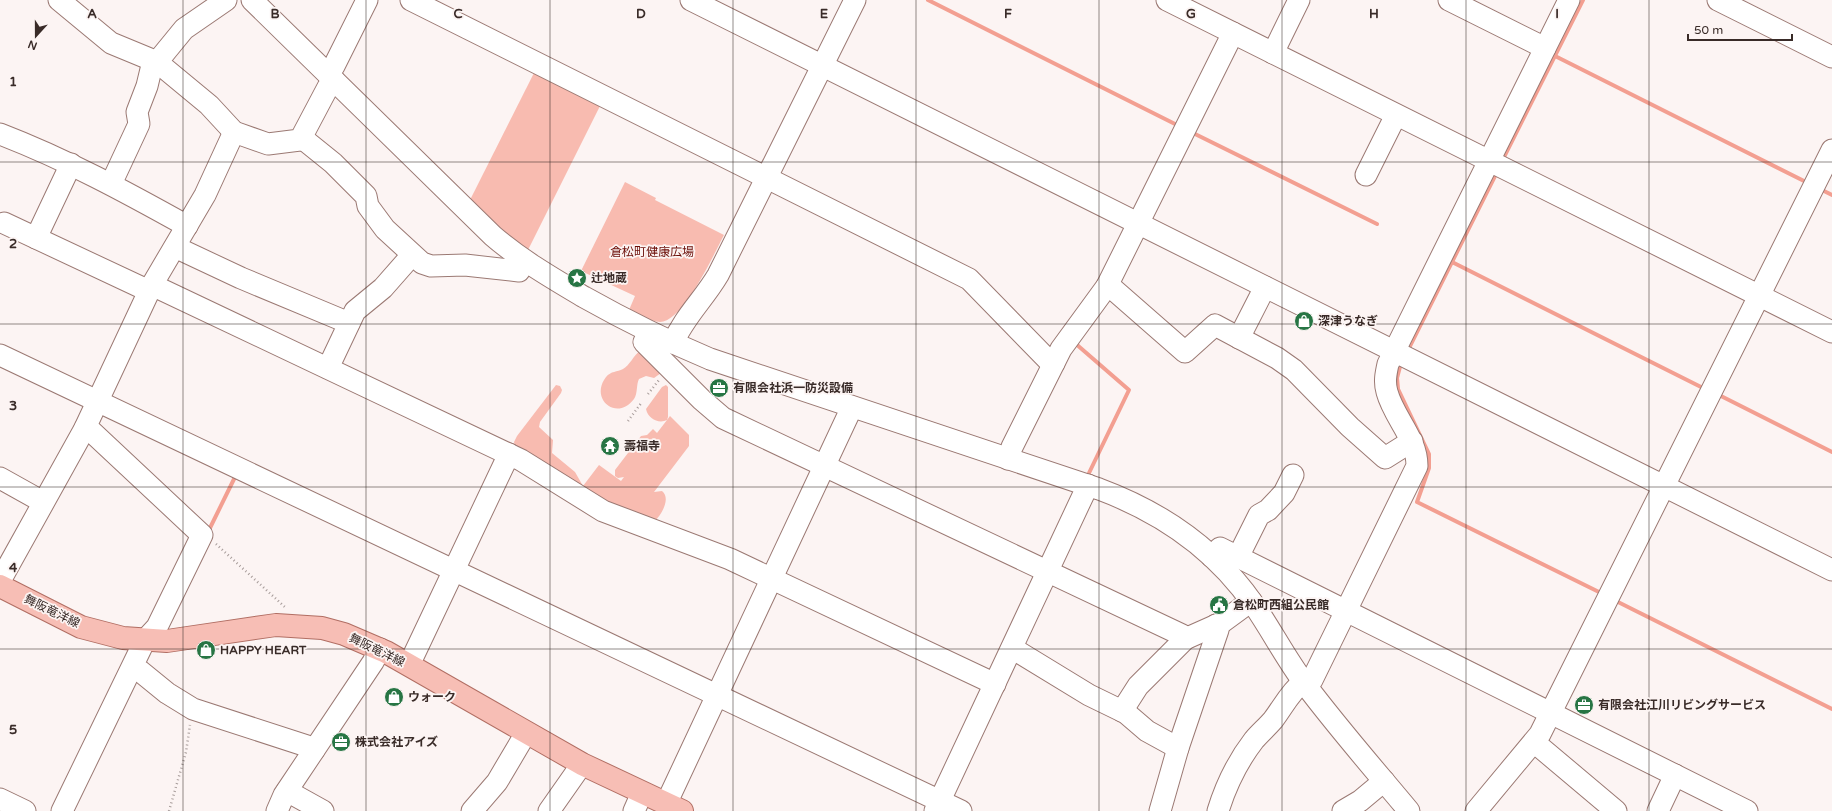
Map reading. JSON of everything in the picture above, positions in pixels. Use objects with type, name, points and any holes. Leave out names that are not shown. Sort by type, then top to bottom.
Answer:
[{"type":"main road","name":"舞阪竜洋線","points":[[0,586],[82,626],[117,637],[145,640],[174,640],[253,627],[293,625],[322,628],[344,634],[380,649],[409,665],[582,764],[638,802],[674,807]]},
{"type":"street","points":[[252,0],[493,236],[525,262],[649,332],[673,343],[742,370],[1120,496],[1178,529],[1212,557],[1251,601],[1304,683],[1409,811]]},
{"type":"street","points":[[69,3],[110,43],[155,62],[210,105],[234,132],[268,144],[298,141],[302,138],[328,87],[334,66],[367,0]]},
{"type":"street","points":[[411,0],[970,279],[1048,360],[1054,363]]},
{"type":"street","points":[[691,0],[1832,570]]},
{"type":"street","points":[[673,343],[681,325],[712,286],[856,0]]},
{"type":"street","points":[[1167,0],[1832,332]]},
{"type":"street","points":[[1273,53],[1299,0]]},
{"type":"street","points":[[1449,0],[1545,48]]},
{"type":"street","points":[[1218,811],[1230,778],[1254,740],[1273,720],[1295,688],[1312,680],[1414,476],[1418,466],[1417,455],[1387,391],[1385,377],[1388,364],[1393,351],[1569,0]]},
{"type":"street","points":[[1718,0],[1832,57]]},
{"type":"street","points":[[111,184],[139,124],[137,112],[155,62],[184,29],[222,3]]},
{"type":"street","points":[[1008,459],[1012,447],[1061,349],[1107,286],[1233,33]]},
{"type":"street","points":[[1366,175],[1396,115]]},
{"type":"street","points":[[0,581],[85,428],[151,288],[205,195],[234,132]]},
{"type":"street","points":[[0,134],[71,164],[111,184],[187,226]]},
{"type":"street","points":[[302,138],[333,163],[366,196],[368,206],[385,229],[422,263],[431,266],[465,265],[519,271],[525,262]]},
{"type":"street","points":[[1476,811],[1540,734],[1832,150]]},
{"type":"street","points":[[36,238],[71,164]]},
{"type":"street","points":[[4,223],[328,368],[509,454],[603,511],[624,521],[730,559],[996,684]]},
{"type":"street","points":[[175,246],[241,278],[349,323]]},
{"type":"street","points":[[328,368],[355,310],[383,288],[412,255]]},
{"type":"street","points":[[1107,286],[1113,289],[1185,352],[1215,325],[1277,358],[1294,370],[1350,427],[1385,458],[1412,442]]},
{"type":"street","points":[[1239,338],[1265,287]]},
{"type":"street","points":[[649,332],[644,342],[712,410],[736,424],[1182,635],[1185,639]]},
{"type":"street","points":[[0,355],[717,695],[938,806],[961,811]]},
{"type":"street","points":[[674,807],[717,695],[852,407]]},
{"type":"street","points":[[62,811],[145,640],[157,627],[202,535],[92,432],[85,428]]},
{"type":"street","points":[[409,665],[509,454]]},
{"type":"street","points":[[1238,557],[1259,516],[1268,510],[1284,493],[1293,475]]},
{"type":"street","points":[[0,478],[44,502]]},
{"type":"street","points":[[938,806],[1088,485]]},
{"type":"street","points":[[1212,557],[1220,548],[1747,811]]},
{"type":"street","points":[[1122,711],[1138,686],[1185,639],[1216,625],[1251,601]]},
{"type":"street","points":[[1160,811],[1178,748],[1218,630],[1216,625]]},
{"type":"street","points":[[1012,648],[1089,695],[1122,711],[1151,734],[1178,748]]},
{"type":"street","points":[[277,811],[287,791],[373,662],[380,649]]},
{"type":"street","points":[[132,667],[140,671],[167,693],[193,709],[307,746],[314,750]]},
{"type":"street","points":[[474,810],[497,782],[526,733]]},
{"type":"street","points":[[1534,742],[1616,811]]},
{"type":"street","points":[[549,811],[582,764]]},
{"type":"street","points":[[1658,811],[1675,775]]},
{"type":"street","points":[[1343,811],[1356,803],[1384,781]]},
{"type":"street","points":[[287,791],[323,811]]},
{"type":"street","points":[[0,799],[25,811]]},
{"type":"path","points":[[628,421],[642,402]]},
{"type":"path","points":[[202,535],[207,537],[293,615],[293,625]]},
{"type":"path","points":[[169,811],[186,752],[193,709]]},
{"type":"green space","points":[[537,67],[603,100],[527,252],[469,202]]},
{"type":"green space","name":"倉松町健康広場","points":[[625,182],[656,198],[655,200],[724,235],[697,286],[688,299],[669,319],[660,322],[648,319],[629,310],[635,296],[581,271]]},
{"type":"green space","points":[[640,351],[661,373],[654,378],[646,376],[639,379],[635,397],[627,406],[613,408],[607,405],[603,400],[601,393],[602,385],[606,377],[625,367]]},
{"type":"green space","points":[[556,385],[560,386],[562,390],[561,393],[540,422],[539,427],[553,440],[552,453],[575,472],[583,486],[599,465],[621,481],[624,477],[618,478],[615,476],[615,470],[641,436],[647,435],[653,429],[657,433],[670,416],[689,435],[689,446],[654,492],[662,491],[666,498],[663,510],[655,521],[626,516],[515,447],[514,442],[517,436]]},
{"type":"green space","points":[[666,385],[668,387],[667,420],[654,420],[649,416],[646,409],[662,387]]},
{"type":"waterway","points":[[928,0],[1179,126]]},
{"type":"waterway","points":[[1503,159],[1583,0]]},
{"type":"waterway","points":[[1555,56],[1808,183]]},
{"type":"waterway","points":[[1191,132],[1377,224]]},
{"type":"waterway","points":[[1408,350],[1496,174]]},
{"type":"waterway","points":[[1820,189],[1832,195]]},
{"type":"waterway","points":[[1452,262],[1705,389]]},
{"type":"waterway","points":[[1074,347],[1076,344],[1129,390],[1089,473]]},
{"type":"waterway","points":[[1401,363],[1397,378],[1398,389],[1429,454],[1429,468],[1417,502],[1603,594]]},
{"type":"waterway","points":[[1717,394],[1832,452]]},
{"type":"waterway","points":[[208,532],[236,475]]},
{"type":"waterway","points":[[1614,600],[1832,709]]},
{"type":"place","name":"辻地蔵","points":[[577,278]]},
{"type":"place","name":"深津うなぎ","points":[[1304,321]]},
{"type":"place","name":"有限会社浜一防災設備","points":[[719,388]]},
{"type":"place","name":"壽福寺","points":[[610,446]]},
{"type":"place","name":"倉松町西組公民館","points":[[1219,605]]},
{"type":"place","name":"HAPPY HEART","points":[[206,650]]},
{"type":"place","name":"ウォーク","points":[[394,697]]},
{"type":"place","name":"有限会社江川リビングサービス","points":[[1584,705]]},
{"type":"place","name":"株式会社アイズ","points":[[341,742]]}]
